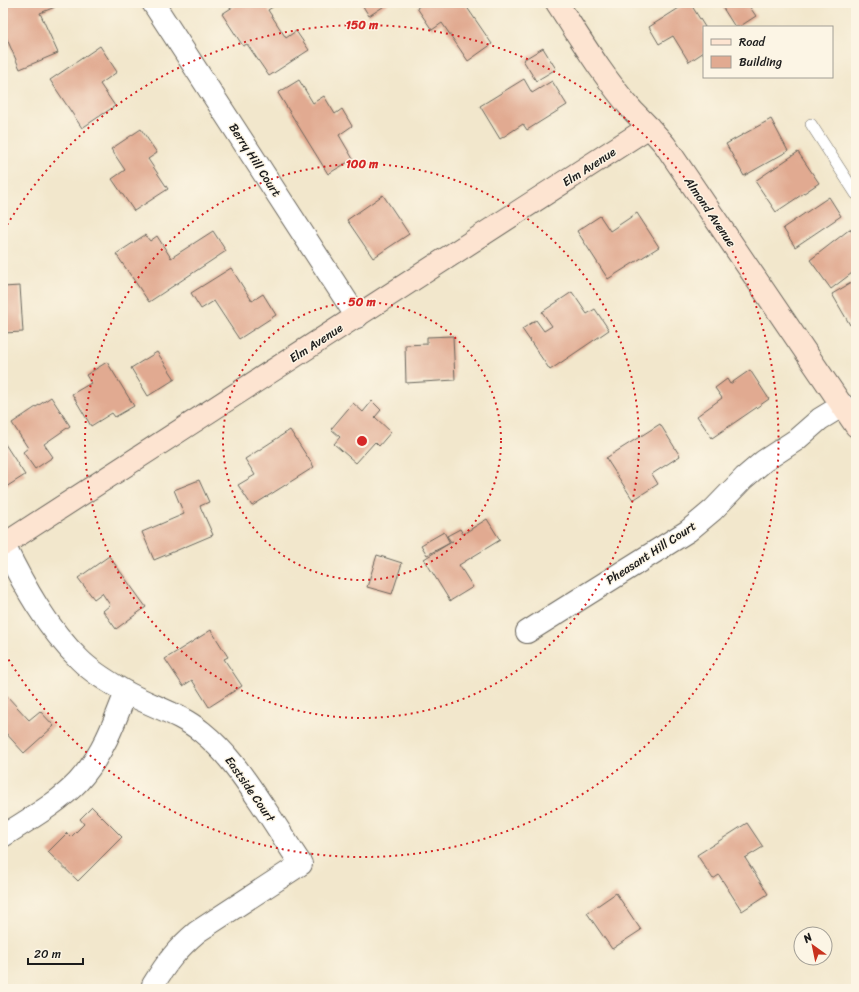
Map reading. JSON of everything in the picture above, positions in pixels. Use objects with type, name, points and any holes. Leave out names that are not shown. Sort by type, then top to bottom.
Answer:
[{"type":"street","name":"Berry Hill Court","points":[[153,3],[357,317]]},
{"type":"street","name":"Almond Avenue","points":[[558,3],[613,85],[633,111],[665,145],[856,426]]},
{"type":"street","name":"Elm Avenue","points":[[3,545],[649,127]]},
{"type":"street","name":"Pheasant Hill Court","points":[[527,632],[688,531],[713,510],[744,478],[764,461],[796,440],[820,419],[843,405]]},
{"type":"street","name":"Eastside Court","points":[[3,545],[38,607],[62,641],[80,661],[102,678],[126,692],[173,714],[200,731],[220,748],[238,768],[301,864],[188,939],[166,963],[153,985]]},
{"type":"street","points":[[3,836],[55,802],[87,772],[110,734],[126,692]]},
{"type":"lane","points":[[811,124],[856,194]]},
{"type":"building","points":[[3,3],[53,3],[55,7],[40,13],[58,53],[20,69],[3,30],[3,12],[6,10]]},
{"type":"building","points":[[239,3],[279,3],[268,10],[286,38],[296,31],[309,50],[269,76],[247,44],[243,46],[222,14]]},
{"type":"building","points":[[361,3],[389,3],[369,16]]},
{"type":"building","points":[[424,3],[464,3],[492,44],[468,61],[442,23],[432,30],[417,8]]},
{"type":"building","points":[[687,3],[690,3],[704,26],[703,26],[703,53],[689,62],[673,36],[659,44],[649,27]]},
{"type":"building","points":[[732,3],[747,3],[756,16],[741,26],[734,26],[723,8]]},
{"type":"building","points":[[100,46],[117,72],[100,84],[115,106],[82,128],[50,80]]},
{"type":"building","points":[[543,48],[556,69],[536,81],[523,60]]},
{"type":"building","points":[[524,79],[532,93],[552,81],[567,105],[527,130],[523,124],[500,139],[480,106]]},
{"type":"building","points":[[299,80],[313,103],[324,96],[335,114],[342,109],[352,126],[339,135],[353,159],[328,174],[278,93]]},
{"type":"building","points":[[771,119],[788,151],[744,176],[726,144]]},
{"type":"building","points":[[141,129],[157,153],[148,159],[168,189],[134,211],[112,179],[125,170],[111,149]]},
{"type":"building","points":[[798,152],[819,183],[776,212],[755,181]]},
{"type":"building","points":[[383,195],[409,234],[373,258],[347,220]]},
{"type":"building","points":[[829,197],[841,216],[795,247],[783,228]]},
{"type":"building","points":[[637,213],[659,247],[608,279],[577,231],[600,216],[610,231]]},
{"type":"building","points":[[850,229],[856,238],[856,270],[831,289],[810,260]]},
{"type":"building","points":[[213,231],[226,251],[149,302],[116,254],[145,235],[150,241],[157,236],[171,258]]},
{"type":"building","points":[[231,268],[252,301],[263,294],[276,315],[239,339],[214,301],[201,309],[191,293]]},
{"type":"building","points":[[856,280],[856,322],[850,325],[832,294]]},
{"type":"building","points":[[20,286],[23,332],[3,333],[3,287]]},
{"type":"building","points":[[572,292],[587,314],[595,309],[609,330],[550,370],[522,329],[536,320],[544,331],[552,326],[542,312]]},
{"type":"building","points":[[453,336],[455,380],[406,383],[405,345],[427,344],[427,337]]},
{"type":"building","points":[[157,352],[175,379],[148,396],[131,368]]},
{"type":"building","points":[[107,362],[134,406],[115,417],[112,413],[91,426],[72,394],[91,383],[86,375]]},
{"type":"building","points":[[750,370],[769,399],[712,438],[697,416],[722,398],[715,388],[727,379],[730,384]]},
{"type":"building","points":[[51,397],[70,426],[44,444],[53,457],[35,469],[23,452],[28,448],[12,423]]},
{"type":"building","points":[[372,401],[381,410],[375,417],[391,432],[379,446],[375,442],[356,463],[334,444],[340,437],[331,429],[353,403],[363,412]]},
{"type":"building","points":[[660,424],[680,456],[652,474],[658,484],[633,500],[606,458]]},
{"type":"building","points":[[290,430],[314,467],[252,506],[238,485],[255,475],[245,459]]},
{"type":"building","points":[[3,441],[25,475],[6,487],[3,481]]},
{"type":"building","points":[[199,480],[209,502],[200,506],[213,535],[154,560],[142,532],[184,514],[174,490]]},
{"type":"building","points":[[487,519],[500,540],[459,565],[473,587],[450,601],[424,559],[453,541],[451,542],[447,536],[460,529],[463,534]]},
{"type":"building","points":[[444,532],[450,543],[427,555],[421,545]]},
{"type":"building","points":[[377,555],[402,563],[392,594],[367,587]]},
{"type":"building","points":[[109,556],[146,607],[116,629],[103,611],[110,605],[102,593],[94,599],[78,578]]},
{"type":"building","points":[[211,630],[228,657],[224,659],[242,686],[209,707],[192,680],[183,686],[165,659]]},
{"type":"building","points":[[6,695],[29,720],[40,711],[54,726],[24,753],[3,730],[3,698]]},
{"type":"building","points":[[92,807],[122,837],[78,881],[48,852],[67,833],[71,837],[84,824],[80,819]]},
{"type":"building","points":[[747,823],[763,847],[745,858],[768,894],[742,911],[719,875],[713,879],[697,855]]},
{"type":"building","points":[[616,893],[641,930],[612,949],[587,913]]}]
